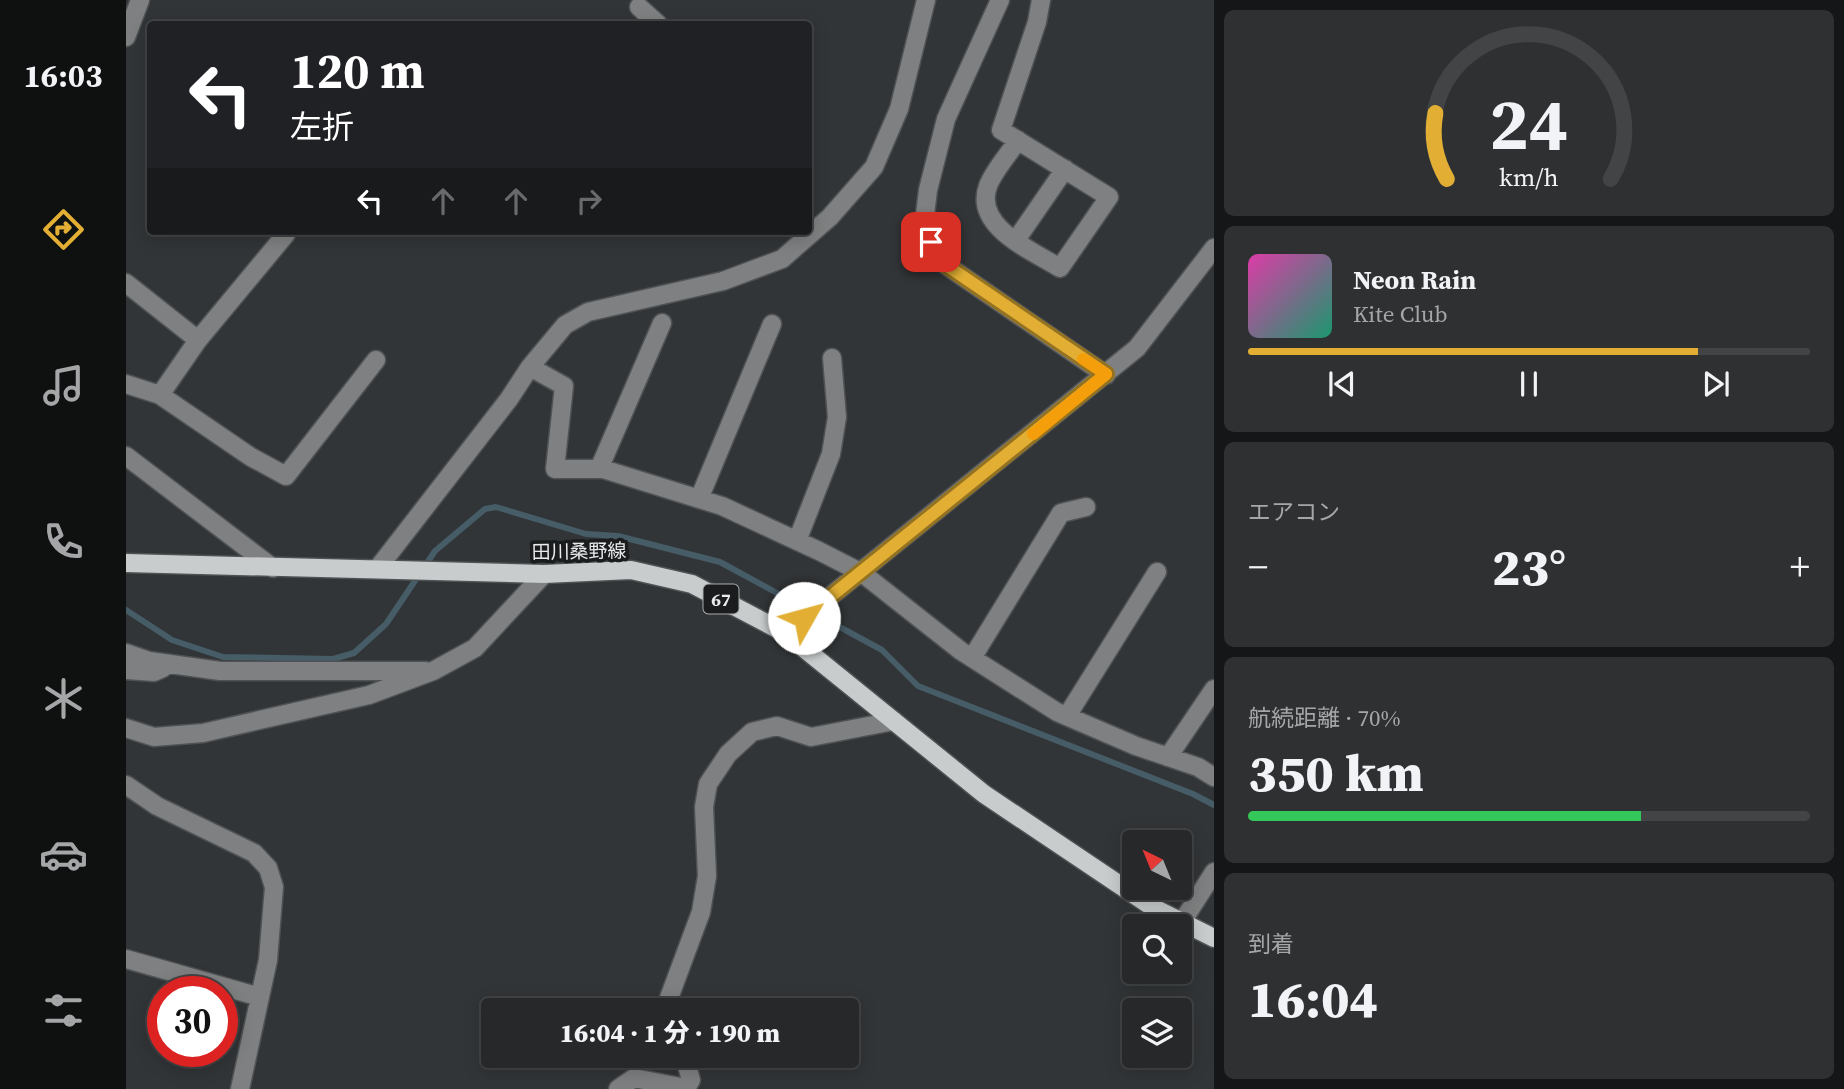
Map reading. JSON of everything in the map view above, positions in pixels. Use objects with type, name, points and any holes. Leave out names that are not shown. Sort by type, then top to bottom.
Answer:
[{"type":"main road","name":"田川桑野線","points":[[126,563],[544,574],[631,570],[692,584],[785,634],[984,794],[1166,914]]},
{"type":"main road","name":"田川桑野線","points":[[1192,927],[1214,937]]},
{"type":"street","points":[[126,37],[140,0]]},
{"type":"street","points":[[812,229],[830,217],[874,167],[899,109],[926,0]]},
{"type":"street","points":[[1000,0],[946,119],[928,190],[925,223],[931,242],[946,265],[1106,374]]},
{"type":"street","points":[[1018,140],[988,187],[986,210],[996,226],[1060,268],[1109,197],[1065,169],[1018,140],[1001,130],[1037,22],[1041,0]]},
{"type":"street","points":[[639,7],[655,21]]},
{"type":"street","points":[[1016,240],[1065,169]]},
{"type":"street","points":[[160,395],[198,340],[285,235]]},
{"type":"street","points":[[378,568],[509,399],[530,366],[565,325],[589,312],[723,281],[782,259],[799,237]]},
{"type":"street","points":[[785,634],[1137,348],[1214,248]]},
{"type":"street","points":[[126,283],[198,340]]},
{"type":"street","points":[[598,469],[662,323]]},
{"type":"street","points":[[699,499],[772,324]]},
{"type":"street","points":[[797,541],[831,454],[837,417],[832,358]]},
{"type":"street","points":[[126,384],[160,395],[251,457],[286,476],[376,360]]},
{"type":"street","points":[[530,366],[564,386],[555,469],[598,469],[699,499],[722,506],[797,541],[862,573],[972,658],[1067,716],[1198,767],[1214,777]]},
{"type":"street","points":[[126,456],[272,568]]},
{"type":"street","points":[[972,658],[1061,513],[1086,507]]},
{"type":"street","points":[[1067,716],[1157,572]]},
{"type":"street","points":[[126,728],[154,737],[203,733],[369,695],[433,671],[475,648],[544,574]]},
{"type":"street","points":[[126,653],[167,663],[220,671],[343,668],[433,671]]},
{"type":"street","points":[[126,670],[161,671],[167,663]]},
{"type":"street","points":[[1168,757],[1214,688]]},
{"type":"street","points":[[669,998],[701,912],[707,876],[704,807],[708,784],[728,754],[752,732],[776,726],[811,737],[894,721]]},
{"type":"street","points":[[126,785],[157,806],[254,853],[268,868],[274,887],[268,960],[240,1089]]},
{"type":"street","points":[[1187,914],[1214,872]]},
{"type":"street","points":[[126,959],[260,997]]},
{"type":"street","points":[[618,1089],[634,1078],[686,1088],[691,1080],[688,1068]]},
{"type":"waterway","points":[[126,610],[172,640],[223,657],[333,659],[354,653],[386,624],[435,551],[485,509],[496,507],[586,534],[618,536],[720,562],[882,650],[918,686],[1193,794],[1214,805]]},
{"type":"slow traffic","points":[[1033,434],[1106,374],[1083,359]]},
{"type":"route","points":[[804,618],[1106,374],[946,265],[931,242]]}]
